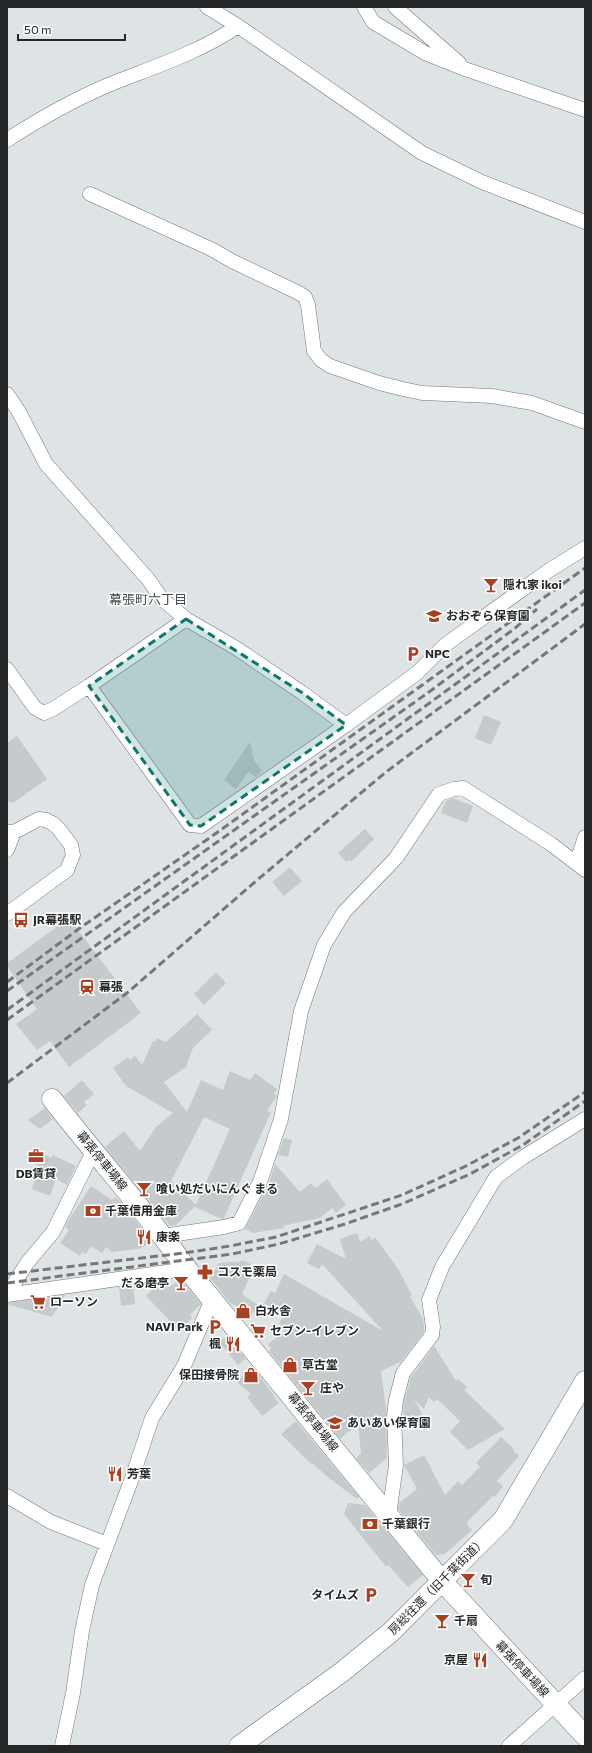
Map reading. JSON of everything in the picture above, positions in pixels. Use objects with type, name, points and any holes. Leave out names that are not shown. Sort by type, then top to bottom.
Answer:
[{"type":"main road","name":"幕張停車場線","points":[[52,1099],[93,1152],[163,1236],[187,1269],[390,1515],[442,1581],[585,1736]]},
{"type":"main road","name":"房総往還（旧千葉街道）","points":[[239,1746],[354,1662],[391,1632],[503,1520],[585,1381]]},
{"type":"street","points":[[207,7],[238,26],[422,152],[482,182],[585,222]]},
{"type":"street","points":[[364,7],[373,22],[425,53],[465,69],[585,110]]},
{"type":"street","points":[[396,7],[465,69]]},
{"type":"street","points":[[7,140],[35,122],[81,97],[151,69],[223,37],[238,26]]},
{"type":"street","points":[[90,194],[204,246],[299,293],[304,297],[308,305],[314,351],[321,360],[330,366],[379,383],[422,393],[492,396],[532,403],[585,422]]},
{"type":"street","points":[[7,394],[19,412],[46,464],[148,579],[162,598],[186,619],[236,648],[288,683],[346,726]]},
{"type":"street","points":[[90,686],[190,825],[196,827],[201,826],[346,726],[417,673],[445,645],[548,570],[585,547]]},
{"type":"street","points":[[7,669],[35,708],[44,713],[90,686],[186,619]]},
{"type":"street","points":[[163,1236],[224,1227],[239,1223],[260,1182],[281,1119],[301,1011],[324,945],[344,912],[396,858],[439,794],[454,789],[463,788],[581,866],[585,837]]},
{"type":"street","points":[[7,850],[11,832],[39,819],[46,820],[58,828],[71,845],[73,855],[67,870],[7,914]]},
{"type":"street","points":[[390,1515],[396,1465],[394,1416],[396,1400],[403,1373],[432,1335],[433,1327],[429,1300],[442,1267],[496,1177],[522,1158],[585,1119]]},
{"type":"street","points":[[7,1295],[27,1262],[53,1232],[93,1152]]},
{"type":"street","points":[[7,1295],[187,1269]]},
{"type":"street","points":[[62,1746],[92,1584],[131,1482],[152,1418],[184,1366],[212,1299]]},
{"type":"street","points":[[7,1496],[51,1522],[107,1544]]},
{"type":"street","points":[[509,1746],[585,1678]]},
{"type":"highlighted area","points":[[186,619],[301,692],[346,725],[201,826],[190,825],[89,686]]},
{"type":"building","points":[[484,715],[501,722],[491,745],[475,738]]},
{"type":"building","points":[[17,736],[47,779],[13,803],[7,801],[7,743]]},
{"type":"building","points":[[250,742],[254,760],[262,771],[256,777],[248,772],[236,789],[224,780]]},
{"type":"building","points":[[453,798],[473,806],[467,823],[441,813],[446,801]]},
{"type":"building","points":[[365,829],[374,839],[351,862],[349,860],[346,862],[338,853]]},
{"type":"building","points":[[290,867],[302,881],[284,896],[272,882]]},
{"type":"building","points":[[69,918],[141,1013],[69,1067],[50,1041],[37,1050],[16,1024],[37,1009],[7,966],[7,963]]},
{"type":"building","points":[[216,972],[226,983],[204,1005],[194,994]]},
{"type":"building","points":[[197,1014],[212,1030],[193,1048],[186,1067],[164,1082],[187,1112],[201,1080],[223,1090],[230,1071],[250,1080],[255,1073],[277,1089],[274,1094],[277,1096],[267,1111],[271,1112],[224,1218],[222,1219],[195,1207],[196,1205],[176,1225],[170,1226],[105,1147],[124,1131],[140,1151],[156,1127],[173,1113],[126,1086],[113,1068],[128,1057],[130,1060],[135,1056],[142,1065],[153,1041],[155,1042],[157,1038],[166,1042]],"holes":[[[204,1117],[230,1129],[196,1205],[171,1181]]]},
{"type":"building","points":[[82,1080],[94,1094],[84,1102],[87,1105],[78,1113],[64,1096]]},
{"type":"building","points":[[45,1108],[53,1119],[40,1129],[28,1120]]},
{"type":"building","points":[[284,1138],[292,1140],[288,1157],[278,1155]]},
{"type":"building","points":[[37,1150],[51,1158],[53,1155],[76,1166],[67,1185],[56,1179],[50,1196],[32,1189],[40,1167],[30,1162]]},
{"type":"building","points":[[275,1164],[300,1192],[311,1183],[316,1188],[327,1179],[346,1205],[336,1213],[332,1208],[320,1218],[282,1226],[285,1228],[253,1233],[245,1229],[268,1186]]},
{"type":"building","points":[[91,1186],[112,1200],[114,1197],[120,1201],[149,1238],[151,1244],[138,1249],[112,1252],[106,1247],[102,1253],[91,1246],[86,1254],[82,1252],[80,1256],[60,1243],[69,1230],[65,1227],[68,1221]]},
{"type":"building","points":[[357,1233],[360,1242],[369,1236],[372,1240],[375,1237],[398,1269],[412,1295],[410,1296],[423,1319],[424,1327],[424,1332],[400,1363],[381,1371],[386,1409],[387,1458],[369,1473],[356,1458],[361,1453],[358,1424],[340,1439],[269,1351],[271,1348],[268,1344],[285,1331],[279,1327],[281,1324],[279,1323],[284,1315],[264,1303],[271,1291],[275,1293],[284,1274],[383,1331],[322,1264],[319,1269],[307,1263],[317,1244],[346,1259],[340,1239]]},
{"type":"building","points":[[244,1261],[251,1264],[249,1268],[253,1270],[242,1294],[258,1305],[250,1317],[239,1310],[240,1308],[230,1303],[210,1278],[219,1263]]},
{"type":"building","points":[[180,1279],[201,1304],[190,1315],[192,1318],[178,1332],[168,1323],[170,1321],[146,1296],[160,1282],[166,1281],[171,1286]]},
{"type":"building","points":[[133,1285],[135,1304],[121,1306],[119,1287]]},
{"type":"building","points":[[65,1295],[52,1317],[7,1304],[7,1303]]},
{"type":"building","points":[[227,1336],[246,1359],[238,1365],[219,1342]]},
{"type":"building","points":[[434,1346],[456,1381],[458,1379],[467,1387],[464,1390],[505,1429],[468,1450],[450,1432],[460,1421],[437,1399],[434,1402],[429,1397],[424,1409],[414,1399],[422,1414],[417,1429],[403,1424],[404,1402],[411,1377]]},
{"type":"building","points":[[251,1366],[279,1403],[262,1416],[247,1397],[251,1394],[237,1382]]},
{"type":"building","points":[[296,1421],[359,1497],[357,1499],[330,1479],[312,1463],[311,1464],[281,1434]]},
{"type":"building","points":[[501,1437],[519,1456],[497,1481],[503,1486],[495,1497],[493,1496],[466,1523],[472,1530],[445,1554],[436,1555],[398,1509],[399,1503],[417,1489],[404,1465],[424,1455],[445,1495],[458,1481],[462,1485],[480,1467],[476,1463]]},
{"type":"building","points":[[348,1503],[365,1505],[423,1575],[408,1587],[388,1565],[386,1567],[344,1514]]},
{"type":"railway","points":[[7,982],[80,928],[215,834],[585,568]]},
{"type":"railway","points":[[7,1010],[585,590]]},
{"type":"railway","points":[[7,1020],[585,603]]},
{"type":"railway","points":[[7,991],[429,692],[514,629],[537,609]]},
{"type":"railway","points":[[7,1083],[127,993],[256,881],[386,772],[585,624]]},
{"type":"railway","points":[[7,1274],[184,1253],[276,1237],[402,1195],[466,1166],[518,1138],[585,1092]]},
{"type":"railway","points":[[7,1283],[232,1254],[279,1244],[345,1224],[402,1204],[470,1174],[523,1145],[585,1101]]},
{"type":"place","name":"隠れ家 ikoi","points":[[491,585]]},
{"type":"place","name":"おおぞら保育園","points":[[434,616]]},
{"type":"place","name":"NPC","points":[[413,654]]},
{"type":"place","name":"JR幕張駅","points":[[21,920]]},
{"type":"place","name":"幕張","points":[[87,987]]},
{"type":"place","name":"DB賃貸","points":[[36,1156]]},
{"type":"place","name":"喰い処だいにんぐ まる","points":[[144,1189]]},
{"type":"place","name":"千葉信用金庫","points":[[93,1211]]},
{"type":"place","name":"康楽","points":[[144,1237]]},
{"type":"place","name":"コスモ薬局","points":[[205,1272]]},
{"type":"place","name":"だる磨亭","points":[[181,1283]]},
{"type":"place","name":"ローソン","points":[[38,1302]]},
{"type":"place","name":"白水舎","points":[[243,1311]]},
{"type":"place","name":"NAVI Park","points":[[215,1327]]},
{"type":"place","name":"セブン-イレブン","points":[[258,1331]]},
{"type":"place","name":"楓","points":[[233,1344]]},
{"type":"place","name":"草古堂","points":[[290,1365]]},
{"type":"place","name":"保田接骨院","points":[[251,1375]]},
{"type":"place","name":"庄や","points":[[308,1388]]},
{"type":"place","name":"あいあい保育園","points":[[335,1423]]},
{"type":"place","name":"芳葉","points":[[115,1474]]},
{"type":"place","name":"千葉銀行","points":[[370,1524]]},
{"type":"place","name":"旬","points":[[468,1580]]},
{"type":"place","name":"タイムズ","points":[[371,1595]]},
{"type":"place","name":"千扇","points":[[442,1621]]},
{"type":"place","name":"京屋","points":[[480,1660]]},
{"type":"district","name":"幕張町六丁目","points":[[148,599]]}]
